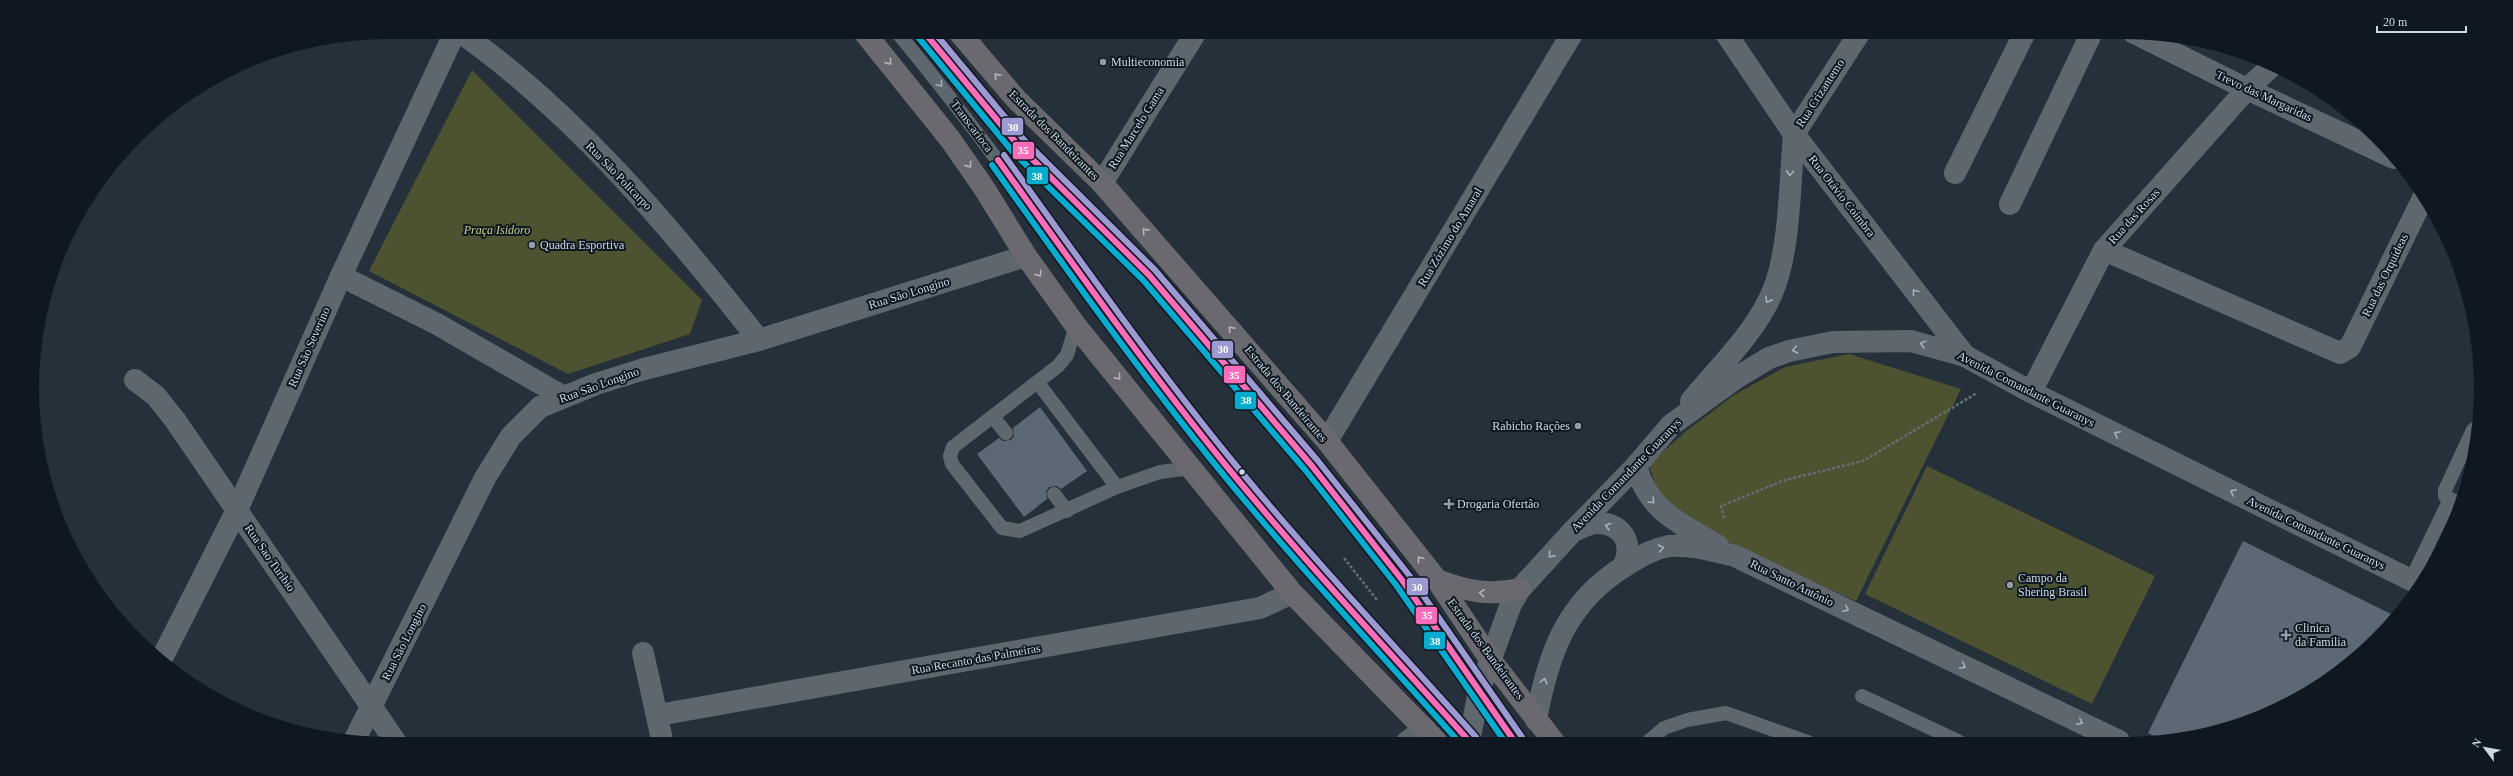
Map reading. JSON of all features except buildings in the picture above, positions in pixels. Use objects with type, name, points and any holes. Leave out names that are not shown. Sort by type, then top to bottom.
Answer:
[{"type":"main road","points":[[870,39],[950,139],[984,188],[1026,256],[1076,326],[1292,593],[1431,736]]},
{"type":"main road","name":"Estrada dos Bandeirantes","points":[[965,39],[1016,99],[1102,183],[1327,441],[1437,580],[1490,660],[1550,737]]},
{"type":"main road","points":[[1437,580],[1461,589],[1482,594],[1504,593],[1520,589]]},
{"type":"street","name":"Rua São Severino","points":[[164,655],[236,510],[341,276],[452,39]]},
{"type":"street","name":"Rua São Policarpo","points":[[470,39],[488,51],[556,111],[636,193],[686,248],[759,340]]},
{"type":"street","name":"Rua Marcelo Gama","points":[[1102,183],[1192,39]]},
{"type":"street","name":"Rua Zózimo do Amaral","points":[[1327,441],[1569,39]]},
{"type":"street","name":"Rua Otávio Coimbra","points":[[1730,39],[1794,134],[1965,356]]},
{"type":"street","name":"Rua Crizantemo","points":[[1794,134],[1855,39]]},
{"type":"street","points":[[1955,173],[2022,39]]},
{"type":"street","points":[[2010,204],[2089,39]]},
{"type":"street","name":"Trevo das Margaridas","points":[[2148,40],[2247,89],[2382,152]]},
{"type":"street","name":"Rua das Rosas","points":[[2031,392],[2104,250],[2247,89],[2268,70]]},
{"type":"street","points":[[1671,425],[1758,319],[1774,289],[1783,261],[1794,134]]},
{"type":"street","name":"Rua das Orquídeas","points":[[2104,250],[2334,352],[2343,352],[2350,347],[2420,203]]},
{"type":"street","name":"Rua São Longino","points":[[357,735],[485,478],[511,436],[540,407],[644,369],[759,340],[1026,256]]},
{"type":"street","points":[[341,276],[437,324],[564,397]]},
{"type":"street","name":"Avenida Comandante Guaranys","points":[[1470,737],[1479,691],[1502,626],[1520,589],[1572,532],[1636,466],[1671,425],[1736,378],[1768,358],[1789,351],[1833,342],[1911,341],[1965,356],[2031,392],[2415,582]]},
{"type":"street","name":"Rua Sao Turibio","points":[[134,380],[156,396],[175,420],[393,737]]},
{"type":"street","points":[[1636,466],[1641,484],[1648,496],[1670,518],[1735,556]]},
{"type":"street","points":[[1572,532],[1595,523],[1608,525],[1619,530],[1626,539],[1630,549],[1623,567]]},
{"type":"street","name":"Rua Santo Antônio","points":[[1536,720],[1543,682],[1553,653],[1565,626],[1583,600],[1602,581],[1650,550],[1669,546],[1689,546],[1735,556],[2111,737]]},
{"type":"street","name":"Rua Recanto das Palmeiras","points":[[658,716],[1260,608],[1292,593]]},
{"type":"street","points":[[643,653],[662,737]]},
{"type":"lane","name":"Transcarioca","points":[[903,39],[958,106],[1148,365],[1227,467],[1300,553],[1465,737]]},
{"type":"lane","name":"Transcarioca","points":[[930,39],[1018,145],[1149,275],[1312,466],[1402,580],[1511,737]]},
{"type":"lane","points":[[1076,326],[1067,355],[1038,383],[953,447],[950,456],[952,464],[1002,528],[1020,531],[1067,511],[1117,487],[1160,472],[1192,468]]},
{"type":"lane","points":[[1038,383],[1117,487]]},
{"type":"lane","points":[[993,418],[1006,433]]},
{"type":"lane","points":[[2415,582],[2453,501],[2445,496],[2444,490],[2470,437]]},
{"type":"lane","points":[[1054,494],[1067,511]]},
{"type":"lane","points":[[1862,696],[1949,737]]},
{"type":"lane","points":[[1654,737],[1664,728],[1687,720],[1726,713],[1794,737]]},
{"type":"path","points":[[1735,556],[1721,506],[1785,480],[1863,462],[2004,377]]},
{"type":"path","points":[[1344,558],[1377,600]]},
{"type":"green space","name":"Praça Isidoro","points":[[472,70],[702,300],[690,334],[568,374],[369,271]]},
{"type":"green space","points":[[1849,354],[1961,389],[1856,601],[1729,544],[1681,514],[1658,494],[1649,465],[1685,432],[1734,395],[1785,367]]},
{"type":"green space","name":"Campo da Shering Brasil","points":[[1927,466],[2155,576],[2092,704],[1865,594]]},
{"type":"transit line","name":"38","points":[[920,39],[1012,151],[1143,280],[1306,471],[1396,585],[1502,737]]},
{"type":"transit line","name":"35","points":[[930,39],[1018,145],[1149,275],[1312,466],[1402,580],[1512,737]]},
{"type":"transit line","name":"30","points":[[940,39],[1024,140],[1155,270],[1318,461],[1409,575],[1522,737]]},
{"type":"transit line","name":"30","points":[[1004,155],[1174,388],[1234,463],[1323,567],[1476,737]]},
{"type":"transit line","name":"35","points":[[998,160],[1082,277],[1198,431],[1257,503],[1317,572],[1466,737]]},
{"type":"transit line","name":"38","points":[[992,165],[1076,282],[1192,436],[1251,508],[1310,576],[1455,737]]},
{"type":"place","name":"Multieconomia","points":[[1103,62]]},
{"type":"place","name":"Quadra Esportiva","points":[[532,245]]},
{"type":"place","name":"Rabicho Rações","points":[[1578,426]]},
{"type":"place","name":"Drogaria Ofertão","points":[[1449,504]]},
{"type":"place","name":"Campo da Shering Brasil","points":[[2010,585]]},
{"type":"place","name":"Clinica da Familia","points":[[2286,635]]}]
